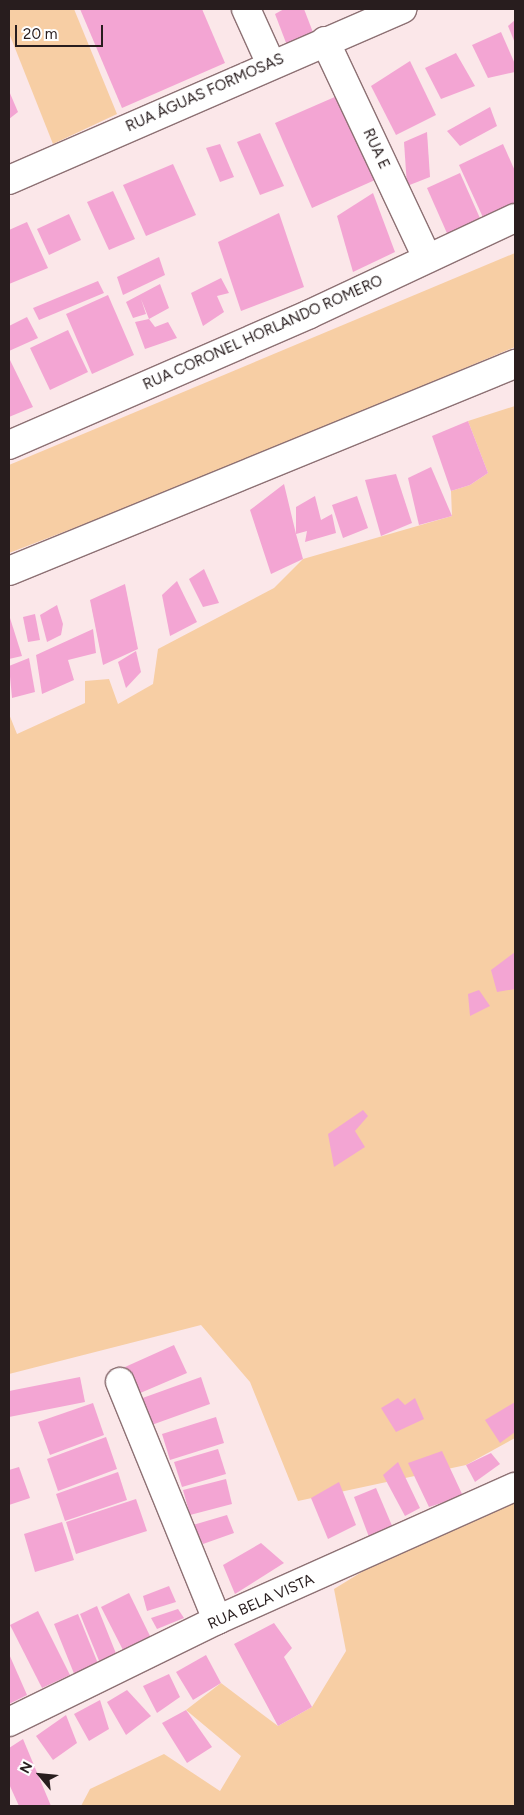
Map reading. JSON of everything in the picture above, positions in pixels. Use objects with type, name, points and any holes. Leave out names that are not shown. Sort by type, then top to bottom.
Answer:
[{"type":"street","points":[[246,9],[271,64]]},
{"type":"street","name":"RUA ÁGUAS FORMOSAS","points":[[9,180],[271,64],[402,9]]},
{"type":"street","name":"RUA E","points":[[325,41],[427,258]]},
{"type":"street","name":"RUA CORONEL HORLANDO ROMERO","points":[[9,445],[310,314],[515,218]]},
{"type":"street","points":[[9,571],[515,364]]},
{"type":"street","points":[[120,1382],[217,1620]]},
{"type":"street","name":"RUA BELA VISTA","points":[[9,1722],[217,1620],[515,1487]]},
{"type":"shaded area","points":[[9,9],[74,9],[117,114],[53,144],[9,33]]},
{"type":"shaded area","points":[[515,253],[515,347],[204,478],[9,553],[9,465]]},
{"type":"shaded area","points":[[515,406],[515,1438],[466,1465],[298,1501],[250,1382],[201,1325],[9,1374],[9,714],[17,734],[85,703],[85,681],[109,679],[118,704],[153,684],[158,649],[274,588],[303,559],[452,516],[451,491],[470,485],[488,473],[468,421]]},
{"type":"shaded area","points":[[515,1500],[515,1806],[81,1806],[90,1789],[164,1754],[220,1791],[241,1756],[186,1710],[221,1683],[278,1726],[312,1707],[346,1651],[334,1589],[365,1570]]},
{"type":"building","points":[[80,9],[202,9],[225,63],[122,108]]},
{"type":"building","points":[[284,9],[304,9],[314,35],[288,48],[275,14]]},
{"type":"building","points":[[515,20],[515,43],[508,26]]},
{"type":"building","points":[[501,32],[515,64],[515,72],[488,78],[472,45]]},
{"type":"building","points":[[456,53],[475,86],[441,99],[425,68]]},
{"type":"building","points":[[410,61],[436,115],[396,135],[371,86]]},
{"type":"building","points":[[9,91],[18,112],[9,119]]},
{"type":"building","points":[[337,96],[375,180],[312,208],[275,123]]},
{"type":"building","points":[[490,107],[497,126],[460,146],[447,131]]},
{"type":"building","points":[[427,132],[430,177],[407,186],[404,142]]},
{"type":"building","points":[[260,133],[284,186],[260,195],[237,142]]},
{"type":"building","points":[[220,144],[234,177],[220,182],[206,148]]},
{"type":"building","points":[[503,144],[515,171],[515,211],[486,224],[459,165]]},
{"type":"building","points":[[173,164],[196,215],[146,236],[123,185]]},
{"type":"building","points":[[460,173],[483,225],[450,240],[427,188]]},
{"type":"building","points":[[113,191],[135,239],[109,250],[87,202]]},
{"type":"building","points":[[373,193],[395,252],[353,272],[337,216]]},
{"type":"building","points":[[279,213],[304,287],[241,311],[218,242]]},
{"type":"building","points":[[69,214],[81,240],[49,255],[37,229]]},
{"type":"building","points":[[27,222],[48,268],[9,284],[9,230]]},
{"type":"building","points":[[159,257],[165,275],[123,295],[117,277]]},
{"type":"building","points":[[221,278],[229,293],[217,296],[224,312],[203,326],[191,293]]},
{"type":"building","points":[[98,281],[104,293],[39,320],[33,308]]},
{"type":"building","points":[[160,284],[169,308],[149,319],[141,299],[146,314],[133,318],[126,302]]},
{"type":"building","points":[[108,295],[134,355],[92,374],[66,314]]},
{"type":"building","points":[[27,317],[38,338],[9,351],[9,326]]},
{"type":"building","points":[[149,319],[155,327],[168,322],[177,338],[145,349],[135,322]]},
{"type":"building","points":[[68,330],[88,372],[50,390],[30,348]]},
{"type":"building","points":[[9,358],[33,407],[9,417]]},
{"type":"building","points":[[468,421],[488,473],[470,485],[451,491],[432,436]]},
{"type":"building","points":[[431,467],[452,516],[419,525],[408,478]]},
{"type":"building","points":[[396,474],[412,523],[381,536],[365,480]]},
{"type":"building","points":[[284,484],[303,559],[271,574],[250,510]]},
{"type":"building","points":[[315,496],[321,520],[332,514],[336,533],[305,542],[307,531],[296,534],[296,507]]},
{"type":"building","points":[[357,496],[368,528],[343,538],[332,505]]},
{"type":"building","points":[[204,569],[219,603],[203,607],[189,579]]},
{"type":"building","points":[[177,581],[197,622],[170,636],[162,595]]},
{"type":"building","points":[[125,584],[138,649],[103,665],[90,600]]},
{"type":"building","points":[[57,605],[63,624],[61,635],[47,642],[40,615]]},
{"type":"building","points":[[35,614],[40,640],[28,642],[23,617]]},
{"type":"building","points":[[9,619],[22,656],[9,659]]},
{"type":"building","points":[[93,629],[96,653],[68,660],[74,680],[42,694],[36,655]]},
{"type":"building","points":[[136,651],[141,672],[126,688],[118,662]]},
{"type":"building","points":[[29,658],[35,692],[12,698],[9,666]]},
{"type":"building","points":[[515,952],[515,989],[497,992],[491,970]]},
{"type":"building","points":[[479,990],[490,1006],[470,1016],[468,994]]},
{"type":"building","points":[[363,1110],[368,1116],[355,1131],[365,1147],[334,1167],[328,1134]]},
{"type":"building","points":[[174,1345],[187,1373],[138,1394],[125,1367]]},
{"type":"building","points":[[80,1377],[85,1402],[9,1417],[9,1391]]},
{"type":"building","points":[[201,1377],[210,1404],[146,1427],[137,1400]]},
{"type":"building","points":[[398,1398],[405,1405],[415,1398],[424,1419],[396,1432],[381,1408]]},
{"type":"building","points":[[515,1402],[515,1432],[500,1443],[485,1420]]},
{"type":"building","points":[[93,1403],[104,1435],[50,1455],[38,1422]]},
{"type":"building","points":[[216,1417],[224,1443],[170,1460],[162,1434]]},
{"type":"building","points":[[106,1437],[117,1469],[58,1491],[47,1459]]},
{"type":"building","points":[[218,1449],[226,1474],[182,1487],[174,1462]]},
{"type":"building","points":[[442,1451],[463,1496],[429,1507],[408,1463]]},
{"type":"building","points":[[491,1453],[500,1464],[475,1482],[466,1465]]},
{"type":"building","points":[[398,1462],[420,1508],[405,1516],[383,1475]]},
{"type":"building","points":[[19,1467],[30,1498],[9,1505],[9,1470]]},
{"type":"building","points":[[118,1472],[127,1500],[65,1521],[56,1494]]},
{"type":"building","points":[[226,1479],[232,1504],[190,1515],[183,1490]]},
{"type":"building","points":[[339,1482],[356,1525],[328,1539],[311,1498]]},
{"type":"building","points":[[376,1488],[393,1528],[369,1537],[354,1497]]},
{"type":"building","points":[[136,1499],[147,1531],[76,1554],[66,1522]]},
{"type":"building","points":[[227,1515],[234,1533],[203,1544],[193,1525]]},
{"type":"building","points":[[62,1522],[74,1560],[35,1572],[24,1534]]},
{"type":"building","points":[[261,1543],[284,1563],[235,1594],[223,1565]]},
{"type":"building","points":[[169,1586],[176,1602],[147,1611],[143,1596]]},
{"type":"building","points":[[129,1593],[151,1638],[124,1652],[101,1607]]},
{"type":"building","points":[[97,1606],[117,1656],[100,1663],[80,1614]]},
{"type":"building","points":[[178,1609],[184,1618],[157,1629],[151,1618]]},
{"type":"building","points":[[38,1611],[70,1675],[42,1688],[10,1625]]},
{"type":"building","points":[[78,1614],[99,1666],[75,1676],[54,1624]]},
{"type":"building","points":[[274,1623],[292,1648],[284,1657],[312,1707],[278,1726],[234,1644]]},
{"type":"building","points":[[9,1654],[27,1695],[9,1704]]},
{"type":"building","points":[[206,1655],[221,1683],[193,1700],[176,1672]]},
{"type":"building","points":[[169,1674],[180,1697],[157,1713],[143,1686]]},
{"type":"building","points":[[127,1690],[151,1716],[126,1735],[107,1702]]},
{"type":"building","points":[[100,1700],[109,1729],[89,1741],[74,1714]]},
{"type":"building","points":[[186,1710],[212,1747],[187,1763],[162,1723]]},
{"type":"building","points":[[66,1715],[77,1743],[53,1760],[36,1736]]},
{"type":"building","points":[[23,1739],[51,1806],[19,1806],[9,1784],[9,1748]]}]
